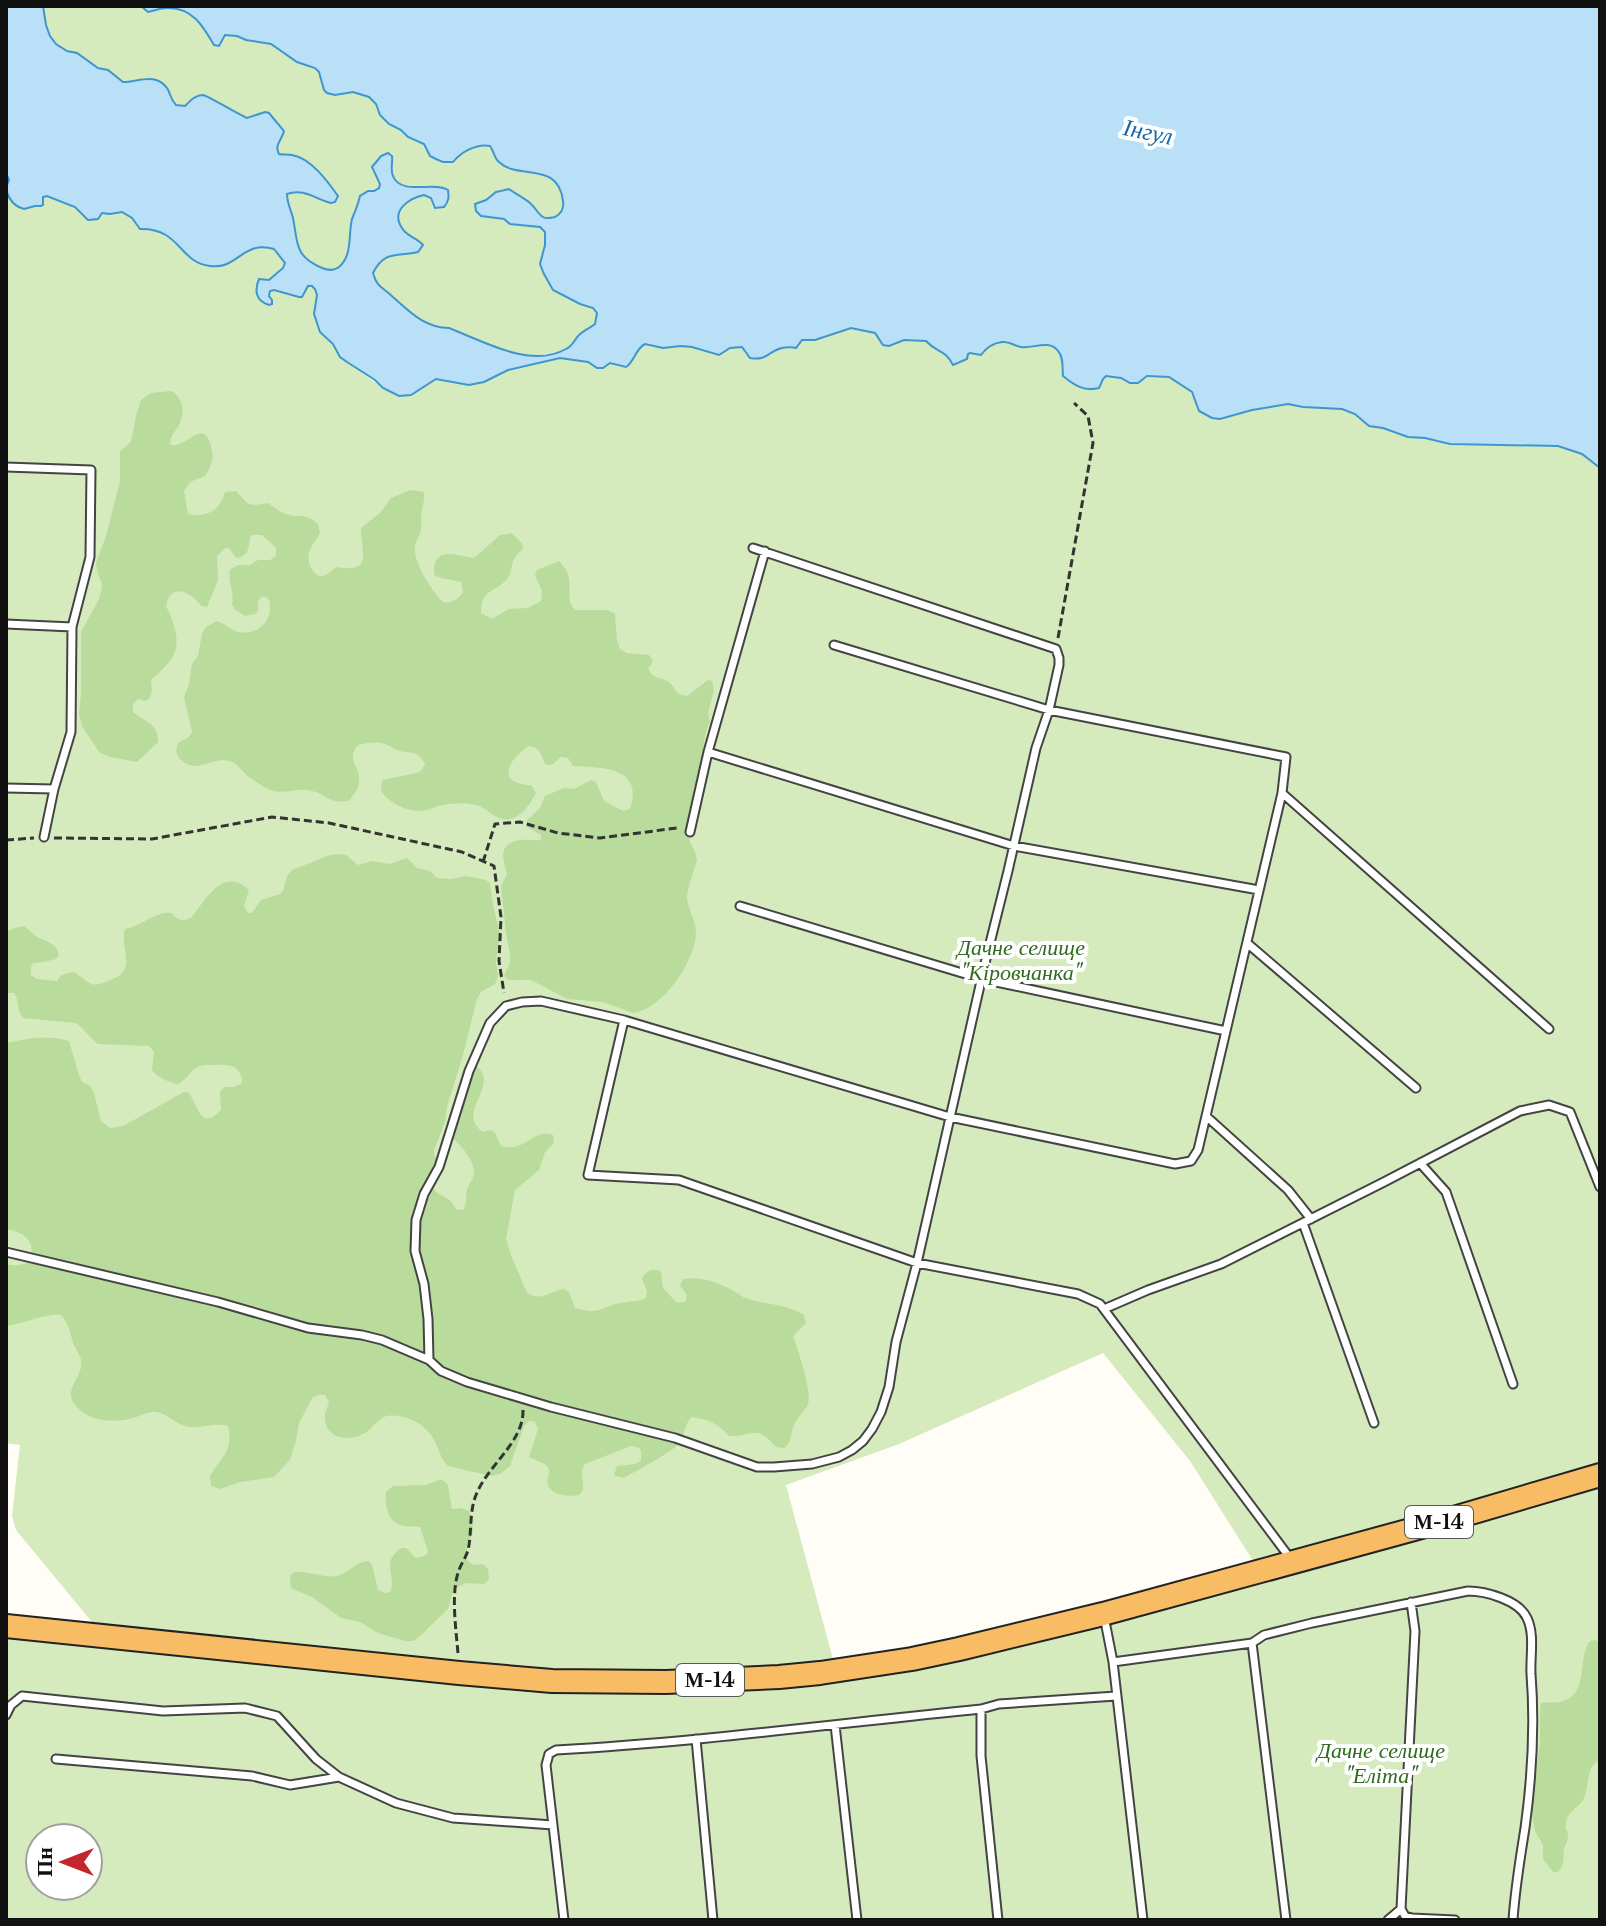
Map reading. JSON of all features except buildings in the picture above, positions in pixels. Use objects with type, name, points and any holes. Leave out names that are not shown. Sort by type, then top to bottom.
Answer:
[{"type":"highway","name":"М-14","points":[[6,1626],[552,1681],[792,1676],[912,1659],[1103,1614],[1600,1475]]},
{"type":"lane","points":[[6,467],[91,470],[90,557],[72,627],[71,732],[44,837]]},
{"type":"lane","points":[[6,1252],[218,1302],[308,1328],[382,1340],[429,1360],[451,1375],[526,1400],[675,1438],[757,1467],[812,1464],[839,1457],[863,1441],[881,1412],[889,1387],[896,1342],[1059,658],[1056,649],[753,548]]},
{"type":"lane","points":[[690,829],[708,752],[765,551]]},
{"type":"lane","points":[[6,624],[72,627]]},
{"type":"lane","points":[[429,1360],[424,1284],[415,1251],[418,1207],[439,1167],[474,1059],[490,1023],[506,1006],[541,1001],[624,1020],[950,1117],[1175,1164],[1191,1161],[1198,1150],[1282,793],[1286,757],[1049,710],[834,645]]},
{"type":"lane","points":[[708,752],[1014,846],[1259,890]]},
{"type":"lane","points":[[6,788],[54,789]]},
{"type":"lane","points":[[1282,793],[1549,1029]]},
{"type":"lane","points":[[740,906],[982,979],[1226,1031]]},
{"type":"lane","points":[[1247,943],[1416,1088]]},
{"type":"lane","points":[[624,1020],[588,1175],[679,1180],[917,1263],[1078,1294],[1100,1304],[1293,1563]]},
{"type":"lane","points":[[1104,1309],[1221,1264],[1520,1111],[1549,1105],[1570,1112],[1600,1187]]},
{"type":"lane","points":[[1206,1116],[1288,1190],[1307,1221],[1374,1423]]},
{"type":"lane","points":[[1420,1163],[1446,1192],[1513,1384]]},
{"type":"lane","points":[[1113,1662],[1252,1643],[1264,1635],[1468,1591],[1493,1594],[1512,1604],[1528,1619],[1534,1704],[1529,1785],[1513,1920]]},
{"type":"lane","points":[[1411,1602],[1415,1631],[1401,1909],[1405,1916],[1412,1918],[1455,1920]]},
{"type":"lane","points":[[1103,1614],[1113,1662],[1143,1920]]},
{"type":"lane","points":[[1252,1643],[1286,1920]]},
{"type":"lane","points":[[6,1715],[11,1705],[22,1696],[163,1711],[245,1708],[277,1716],[316,1759],[339,1777],[396,1803],[453,1818],[553,1825]]},
{"type":"lane","points":[[564,1920],[546,1765],[549,1754],[556,1750],[835,1725],[981,1709],[999,1704],[1116,1696]]},
{"type":"lane","points":[[981,1709],[981,1756],[998,1920]]},
{"type":"lane","points":[[835,1725],[857,1920]]},
{"type":"lane","points":[[696,1739],[713,1920]]},
{"type":"lane","points":[[56,1759],[252,1776],[290,1785],[339,1777]]},
{"type":"lane","points":[[1388,1920],[1401,1909]]},
{"type":"path","points":[[1056,649],[1093,443],[1088,416],[1074,403]]},
{"type":"path","points":[[6,840],[44,837],[152,839],[272,817],[329,823],[462,852],[494,866],[501,917],[499,961],[506,1006]]},
{"type":"path","points":[[483,862],[495,824],[520,822],[558,833],[600,838],[690,829]]},
{"type":"path","points":[[459,1673],[455,1609],[457,1574],[467,1552],[475,1496],[518,1433],[526,1400]]},
{"type":"green space","points":[[43,6],[179,9],[200,25],[212,44],[221,43],[225,35],[271,44],[297,62],[315,68],[327,93],[353,92],[369,97],[389,124],[424,144],[430,156],[436,159],[448,163],[467,151],[487,146],[495,157],[514,170],[548,176],[557,185],[562,197],[559,215],[545,219],[509,189],[496,191],[475,207],[481,216],[540,227],[546,232],[541,258],[568,298],[593,308],[597,313],[595,324],[563,351],[534,356],[486,344],[413,316],[377,285],[373,273],[389,257],[411,254],[420,241],[406,233],[400,223],[403,207],[424,195],[431,198],[433,207],[449,196],[448,190],[445,187],[418,188],[402,184],[393,173],[393,163],[381,156],[372,167],[379,188],[359,199],[344,261],[332,270],[314,264],[299,249],[287,194],[303,191],[331,203],[337,199],[337,193],[314,166],[293,155],[279,154],[277,150],[282,127],[273,117],[259,114],[247,118],[207,96],[180,106],[170,99],[169,93],[123,82],[77,53],[61,48],[50,36]]},
{"type":"green space","name":"Дачне селище \"Кіровчанка\"","points":[[6,192],[21,208],[43,205],[42,197],[47,196],[92,213],[122,212],[138,228],[169,236],[194,260],[207,266],[224,266],[255,248],[274,249],[285,262],[283,267],[274,277],[257,284],[272,300],[270,291],[292,296],[312,286],[317,295],[314,314],[320,332],[333,344],[340,357],[383,388],[411,395],[436,379],[469,385],[484,382],[508,370],[560,358],[588,362],[595,367],[603,368],[610,363],[620,367],[645,344],[692,347],[712,354],[742,347],[746,355],[771,355],[780,348],[794,348],[802,340],[815,340],[851,328],[875,333],[892,343],[921,340],[978,355],[1001,342],[1050,345],[1059,352],[1064,375],[1078,386],[1091,390],[1106,376],[1127,382],[1171,378],[1187,388],[1199,411],[1213,418],[1288,404],[1342,409],[1355,414],[1369,426],[1408,437],[1558,446],[1582,454],[1599,467],[1600,1467],[1255,1564],[1190,1461],[1103,1353],[899,1444],[786,1485],[834,1663],[665,1675],[550,1672],[96,1627],[16,1530],[12,1516],[20,1445],[6,1443]]},
{"type":"green space","points":[[171,391],[180,399],[183,412],[170,444],[175,445],[202,434],[206,435],[212,451],[212,461],[205,476],[190,482],[184,491],[188,514],[207,514],[220,504],[225,492],[236,491],[249,504],[268,503],[281,512],[310,518],[318,524],[320,533],[308,556],[312,569],[322,576],[337,567],[357,567],[361,563],[361,528],[380,513],[391,498],[410,490],[424,492],[415,554],[424,577],[443,602],[455,600],[463,591],[461,582],[434,574],[437,559],[447,554],[474,558],[500,535],[511,533],[522,543],[523,549],[514,559],[508,578],[486,595],[481,613],[492,619],[509,609],[528,608],[541,601],[542,591],[535,575],[537,570],[559,561],[568,575],[570,599],[575,610],[607,610],[615,614],[620,649],[627,653],[649,655],[652,664],[648,668],[653,675],[668,681],[678,693],[687,696],[708,680],[712,681],[710,722],[689,838],[697,860],[687,897],[696,928],[694,945],[675,983],[655,1003],[633,1013],[603,1002],[567,999],[533,981],[510,980],[504,975],[510,963],[510,954],[501,886],[507,874],[504,849],[519,840],[541,840],[541,835],[527,827],[527,820],[540,808],[545,796],[564,788],[574,789],[591,780],[596,782],[604,801],[623,811],[630,809],[633,795],[631,784],[618,772],[573,766],[568,758],[560,757],[547,765],[538,750],[529,746],[511,764],[509,775],[512,780],[531,785],[536,793],[522,812],[505,819],[471,804],[447,804],[419,811],[393,803],[381,791],[382,780],[417,773],[425,764],[416,754],[382,743],[358,745],[353,760],[359,785],[350,800],[343,801],[308,790],[271,790],[229,761],[193,766],[179,758],[176,752],[178,743],[192,732],[184,697],[202,633],[217,621],[235,631],[251,632],[260,628],[269,615],[270,601],[266,597],[258,601],[255,614],[245,616],[234,609],[229,579],[230,570],[238,565],[250,565],[276,556],[276,548],[262,535],[251,535],[247,551],[239,558],[229,548],[217,556],[218,580],[207,607],[201,606],[184,592],[174,592],[170,596],[166,606],[176,635],[175,651],[167,665],[151,680],[149,699],[138,699],[133,704],[133,712],[154,727],[158,742],[137,762],[99,752],[82,726],[79,714],[81,632],[101,592],[96,563],[120,481],[120,451],[131,442],[141,400],[151,393]]},
{"type":"green space","points":[[339,854],[346,855],[358,865],[372,861],[390,864],[407,858],[417,868],[430,871],[437,878],[466,876],[486,880],[490,884],[500,933],[496,962],[498,976],[495,984],[481,992],[477,999],[445,1122],[434,1150],[441,1167],[433,1180],[435,1190],[457,1210],[464,1209],[473,1166],[451,1133],[473,1063],[484,1080],[473,1115],[475,1124],[483,1132],[491,1130],[501,1146],[510,1147],[538,1135],[553,1135],[554,1143],[545,1152],[539,1170],[515,1190],[506,1239],[527,1293],[542,1296],[564,1289],[569,1292],[575,1308],[594,1311],[646,1298],[642,1278],[655,1270],[661,1272],[663,1288],[676,1302],[686,1300],[680,1286],[683,1279],[696,1278],[721,1284],[743,1297],[789,1308],[804,1315],[806,1323],[793,1336],[809,1398],[785,1448],[776,1447],[759,1433],[729,1436],[713,1423],[692,1417],[674,1448],[623,1478],[614,1475],[617,1466],[641,1461],[641,1450],[637,1447],[631,1446],[585,1464],[583,1490],[579,1495],[566,1496],[550,1489],[547,1466],[529,1457],[538,1429],[535,1422],[529,1421],[524,1426],[510,1466],[500,1474],[491,1476],[448,1466],[428,1432],[418,1423],[403,1417],[384,1417],[358,1436],[338,1436],[325,1422],[329,1402],[325,1395],[320,1395],[313,1397],[299,1423],[290,1460],[274,1477],[240,1482],[220,1489],[211,1486],[210,1476],[228,1448],[228,1426],[185,1426],[154,1412],[117,1421],[86,1414],[71,1397],[81,1360],[61,1315],[6,1326],[6,1264],[30,1261],[31,1248],[27,1239],[6,1229],[6,1043],[46,1038],[69,1041],[82,1082],[90,1086],[101,1121],[110,1128],[123,1126],[184,1092],[188,1092],[204,1118],[209,1118],[221,1110],[220,1091],[242,1083],[237,1070],[220,1065],[201,1066],[178,1084],[171,1082],[152,1070],[154,1052],[149,1046],[98,1044],[76,1023],[23,1018],[14,993],[6,993],[6,932],[24,926],[55,947],[59,955],[56,959],[33,963],[31,975],[37,979],[57,981],[61,975],[74,972],[92,984],[99,984],[113,979],[125,969],[125,929],[166,913],[172,913],[181,920],[189,919],[209,894],[223,883],[240,884],[249,890],[244,906],[248,913],[252,913],[261,900],[283,891],[292,870]]},
{"type":"green space","points":[[439,1480],[448,1485],[452,1509],[469,1511],[473,1531],[467,1542],[467,1560],[473,1565],[483,1564],[488,1569],[489,1579],[485,1584],[466,1583],[454,1589],[448,1609],[419,1637],[405,1641],[378,1633],[360,1622],[341,1618],[312,1597],[291,1588],[290,1576],[294,1572],[335,1576],[369,1561],[378,1590],[389,1593],[392,1586],[390,1562],[395,1553],[406,1548],[416,1558],[427,1555],[428,1551],[420,1527],[400,1525],[391,1518],[386,1492],[393,1486],[426,1485]]},
{"type":"green space","name":"Дачне селище \"Еліта\"","points":[[1600,1485],[1600,1920],[6,1920],[6,1635],[458,1684],[612,1693],[778,1686]]},
{"type":"green space","points":[[1590,1641],[1600,1643],[1600,1759],[1592,1767],[1584,1798],[1567,1819],[1568,1838],[1563,1864],[1558,1872],[1553,1872],[1543,1859],[1543,1845],[1535,1831],[1532,1815],[1540,1742],[1540,1708],[1541,1703],[1560,1702],[1576,1692],[1586,1649]]},
{"type":"water","name":"Інгул","points":[[6,6],[43,6],[46,25],[56,44],[77,53],[98,68],[108,70],[123,82],[158,80],[167,88],[176,105],[185,106],[195,97],[203,95],[247,118],[269,113],[284,131],[278,145],[279,154],[306,161],[338,196],[331,203],[304,193],[287,194],[299,248],[306,259],[322,268],[337,268],[346,257],[352,219],[360,196],[379,188],[372,167],[381,156],[388,153],[392,156],[392,174],[397,182],[410,187],[448,190],[444,207],[435,208],[431,198],[424,195],[403,206],[398,216],[402,228],[423,245],[418,252],[392,256],[382,261],[373,273],[376,282],[425,322],[507,351],[537,356],[568,348],[595,324],[597,313],[593,308],[553,290],[540,264],[545,232],[540,227],[510,224],[504,219],[481,216],[475,204],[496,192],[509,189],[530,203],[543,217],[555,217],[563,204],[560,188],[554,180],[507,167],[497,160],[490,146],[485,145],[465,152],[453,162],[443,162],[430,156],[424,144],[389,124],[369,97],[353,92],[327,93],[315,68],[297,62],[271,44],[225,35],[219,46],[214,45],[190,14],[167,8],[148,12],[141,6],[1600,6],[1600,468],[1582,454],[1558,446],[1450,444],[1408,437],[1369,426],[1355,414],[1342,409],[1288,404],[1220,419],[1212,418],[1199,411],[1192,392],[1169,377],[1147,376],[1138,383],[1130,383],[1106,376],[1099,388],[1080,387],[1063,376],[1061,356],[1054,347],[1046,345],[1021,347],[1007,342],[999,343],[990,346],[981,355],[970,353],[967,359],[953,365],[947,356],[926,341],[904,340],[883,345],[875,333],[851,328],[815,340],[802,340],[796,348],[777,349],[761,358],[750,358],[742,347],[730,348],[719,355],[692,347],[663,348],[645,344],[626,367],[610,363],[597,368],[588,362],[560,358],[508,370],[484,382],[469,385],[436,379],[411,395],[399,396],[340,357],[333,344],[320,332],[314,314],[317,295],[312,286],[308,286],[302,297],[270,291],[272,304],[269,305],[259,298],[259,279],[269,280],[285,263],[274,249],[254,248],[227,264],[210,266],[191,258],[164,234],[140,229],[132,218],[122,212],[102,213],[98,219],[88,220],[75,207],[47,196],[43,197],[43,205],[24,209],[12,202],[6,173]]}]
